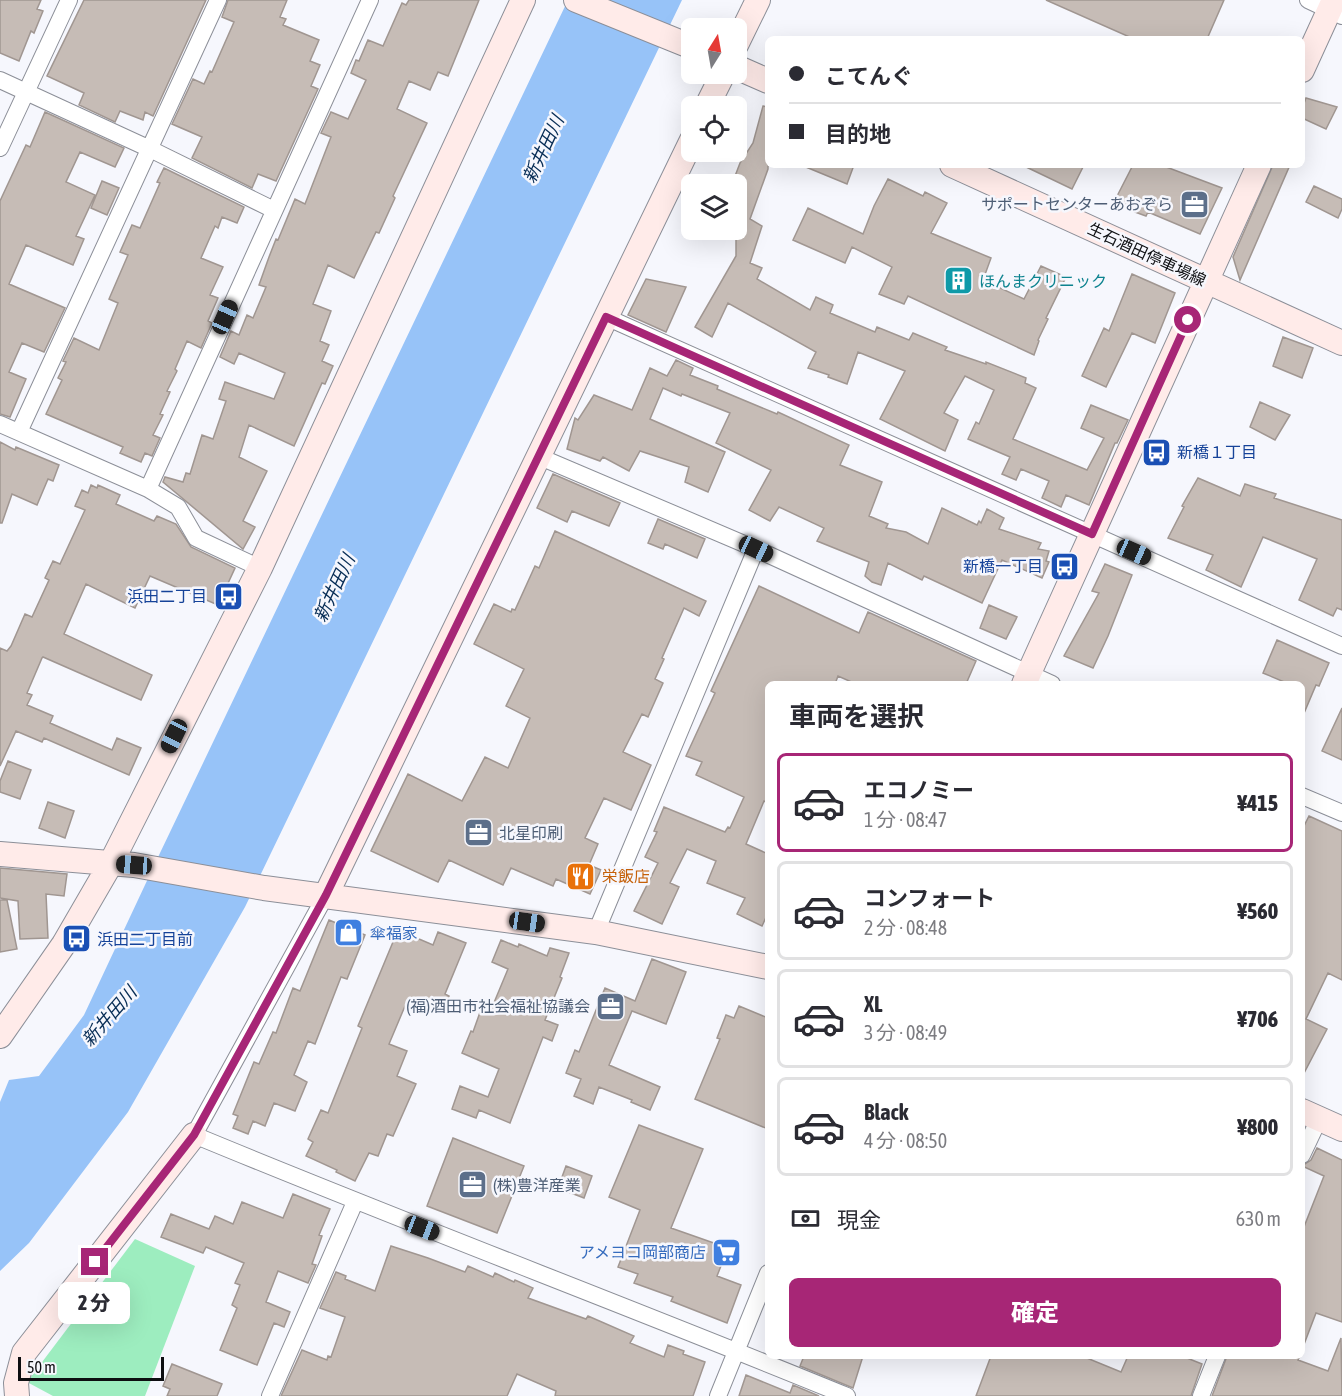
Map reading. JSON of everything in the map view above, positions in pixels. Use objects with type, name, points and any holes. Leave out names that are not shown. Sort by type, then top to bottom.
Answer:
[{"type":"street","points":[[0,148],[69,0]]},
{"type":"street","points":[[19,432],[218,0]]},
{"type":"street","points":[[148,489],[370,0]]},
{"type":"street","points":[[0,1035],[122,864],[523,0]]},
{"type":"street","points":[[576,0],[681,42]]},
{"type":"street","points":[[747,22],[758,0]]},
{"type":"street","points":[[1305,62],[1328,6]]},
{"type":"street","points":[[747,72],[765,80]]},
{"type":"street","points":[[0,80],[150,149],[274,210]]},
{"type":"street","points":[[17,1396],[16,1383],[24,1353],[194,1135],[326,895],[681,162]]},
{"type":"street","name":"生石酒田停車場線","points":[[959,168],[1342,343]]},
{"type":"street","points":[[540,457],[756,549],[1027,679],[1257,168]]},
{"type":"street","points":[[606,317],[1342,646]]},
{"type":"street","points":[[0,424],[148,489],[178,507],[196,538],[260,568]]},
{"type":"street","points":[[596,932],[756,549]]},
{"type":"street","points":[[1305,797],[1342,813]]},
{"type":"street","points":[[0,854],[122,864],[264,888],[596,932],[765,966]]},
{"type":"street","points":[[1305,1140],[1310,1115],[1342,1129]]},
{"type":"street","points":[[194,1135],[355,1202],[736,1350],[847,1396]]},
{"type":"street","points":[[270,1396],[355,1202]]},
{"type":"street","points":[[718,1396],[765,1280]]},
{"type":"street","points":[[1201,1396],[1216,1359]]},
{"type":"green space","points":[[135,1239],[195,1266],[145,1396],[53,1396],[27,1382]]},
{"type":"water","name":"新井田川","points":[[568,0],[682,0],[245,907],[128,1112],[29,1243],[0,1271],[0,1102],[9,1080],[39,1076],[84,1015]]},
{"type":"building","points":[[0,0],[41,0],[37,9],[43,11],[34,33],[31,31],[19,61],[0,53]]},
{"type":"building","points":[[84,0],[206,0],[153,116],[145,112],[143,120],[120,111],[115,122],[79,105],[84,93],[47,76]]},
{"type":"building","points":[[228,0],[287,0],[280,17],[286,19],[283,25],[319,40],[310,61],[320,65],[311,86],[318,89],[276,181],[258,174],[252,188],[192,158],[202,137],[172,124],[193,79],[204,84],[210,71],[212,72],[234,22],[222,17]]},
{"type":"building","points":[[409,0],[479,0],[448,76],[438,72],[430,90],[409,81],[397,109],[427,123],[393,196],[395,198],[379,233],[376,232],[354,278],[328,265],[313,304],[331,311],[320,341],[329,345],[322,361],[333,366],[325,384],[322,383],[294,446],[249,425],[239,457],[267,471],[243,521],[255,527],[243,549],[163,482],[165,477],[183,482],[186,473],[190,474],[202,435],[213,439],[226,401],[219,399],[225,382],[274,399],[285,373],[239,353],[234,364],[220,357],[231,331],[239,335],[247,315],[253,318],[266,287],[259,285],[276,239],[278,240],[295,199],[305,204],[331,137],[321,133],[331,112],[348,119],[366,80],[351,73],[356,60],[359,61],[368,40],[383,46],[402,3],[406,5]]},
{"type":"building","points":[[1046,0],[1224,0],[1208,36],[1127,36]]},
{"type":"building","points":[[1306,98],[1337,107],[1326,129],[1305,119]]},
{"type":"building","points":[[763,106],[765,106],[765,168],[768,169],[750,219],[762,226],[750,263],[762,268],[757,279],[810,310],[816,297],[833,305],[830,313],[875,332],[877,327],[909,340],[913,333],[947,347],[945,350],[986,364],[986,362],[1026,378],[1025,383],[1036,388],[1013,439],[1087,470],[1104,438],[1081,428],[1091,405],[1128,420],[1115,443],[1089,505],[1066,495],[1061,507],[1042,498],[1049,481],[1021,469],[1016,480],[1002,474],[1010,457],[968,439],[976,422],[979,424],[994,390],[965,376],[944,413],[958,420],[945,451],[880,419],[905,371],[858,352],[847,384],[828,377],[829,375],[808,368],[816,352],[728,303],[712,337],[695,327],[736,256],[736,240],[747,240],[747,174],[736,174],[741,162],[747,162],[747,152],[753,143]]},
{"type":"building","points":[[45,112],[124,148],[115,167],[80,152],[66,182],[95,195],[76,236],[84,239],[73,265],[26,245],[9,284],[65,308],[44,352],[22,343],[9,372],[26,379],[10,417],[0,414],[0,201],[26,145],[30,147]]},
{"type":"building","points":[[164,168],[244,207],[237,223],[222,217],[218,228],[215,226],[201,258],[223,267],[210,295],[218,298],[208,321],[212,323],[201,348],[187,341],[175,369],[177,371],[167,391],[170,392],[160,414],[163,415],[153,435],[160,438],[152,456],[145,453],[141,462],[120,453],[123,447],[46,414],[62,380],[58,378],[74,338],[99,350],[118,303],[109,299],[128,255],[120,252],[132,225],[140,228],[160,183],[157,182]]},
{"type":"building","points":[[808,168],[853,168],[847,184]]},
{"type":"building","points":[[1028,168],[1082,168],[1072,189]]},
{"type":"building","points":[[1131,168],[1169,168],[1222,188],[1200,234],[1148,212],[1146,216],[1113,204]]},
{"type":"building","points":[[1272,168],[1289,168],[1240,280],[1233,257]]},
{"type":"building","points":[[888,179],[923,196],[925,192],[947,203],[931,233],[991,258],[983,280],[1024,299],[1041,266],[1066,277],[1046,318],[1048,319],[1034,355],[908,296],[904,304],[879,294],[892,267],[852,247],[845,263],[793,240],[808,208],[863,234]]},
{"type":"building","points":[[102,181],[119,188],[107,215],[91,208]]},
{"type":"building","points":[[1314,186],[1342,199],[1342,209],[1338,218],[1306,202]]},
{"type":"building","points":[[1132,274],[1175,293],[1155,343],[1132,333],[1106,387],[1082,376],[1104,328],[1109,331]]},
{"type":"building","points":[[646,279],[686,287],[666,332],[628,315]]},
{"type":"building","points":[[1283,337],[1313,348],[1302,378],[1273,366]]},
{"type":"building","points":[[676,360],[693,368],[690,375],[718,386],[717,389],[777,414],[778,412],[849,445],[840,465],[882,482],[869,516],[888,524],[886,528],[906,532],[928,544],[942,508],[977,525],[979,521],[981,523],[987,509],[1004,518],[999,529],[1041,543],[1038,549],[1049,551],[1046,561],[1049,562],[1042,578],[1002,560],[982,603],[924,576],[922,580],[888,563],[881,585],[872,582],[865,576],[869,562],[817,541],[824,528],[779,507],[770,521],[749,510],[771,470],[716,443],[730,413],[663,388],[650,419],[725,452],[708,492],[685,482],[689,467],[640,451],[629,471],[603,457],[600,461],[567,449],[575,418],[578,420],[594,395],[632,410],[650,368],[667,376]]},
{"type":"building","points":[[1260,402],[1290,415],[1275,440],[1250,427]]},
{"type":"building","points":[[0,442],[15,450],[16,447],[59,465],[53,481],[48,479],[37,505],[12,494],[2,523],[0,523]]},
{"type":"building","points":[[553,474],[620,503],[609,526],[572,511],[567,522],[537,508]]},
{"type":"building","points":[[1198,478],[1240,496],[1245,484],[1276,494],[1274,498],[1342,520],[1342,610],[1337,608],[1333,616],[1299,600],[1317,559],[1263,537],[1241,587],[1206,570],[1213,555],[1168,538]]},
{"type":"building","points":[[91,485],[97,488],[98,485],[120,495],[116,504],[154,521],[157,516],[176,524],[191,547],[235,568],[218,605],[150,576],[135,608],[86,584],[64,634],[152,675],[141,700],[42,658],[27,693],[32,695],[27,705],[53,716],[50,723],[112,750],[117,738],[141,748],[129,775],[44,738],[42,742],[16,731],[0,766],[0,648],[7,651],[11,646],[25,614],[32,617],[49,580],[45,578],[53,561],[60,564],[85,510],[75,506],[82,490],[88,493]]},
{"type":"building","points":[[658,519],[705,539],[697,558],[665,544],[663,549],[648,543]]},
{"type":"building","points":[[555,531],[706,601],[699,616],[684,608],[655,679],[663,683],[648,717],[642,714],[623,752],[651,765],[631,810],[604,798],[585,838],[598,844],[589,865],[601,870],[590,894],[556,879],[553,886],[511,868],[503,885],[449,860],[438,882],[371,851],[408,774],[462,801],[485,757],[508,768],[530,718],[506,706],[524,669],[474,644],[494,604],[511,612],[512,609],[515,610],[535,566],[539,568]]},
{"type":"building","points":[[1105,564],[1132,575],[1093,668],[1064,656],[1099,593],[1092,591]]},
{"type":"building","points":[[759,586],[859,633],[868,612],[976,661],[967,681],[849,681],[838,676],[836,681],[765,681],[765,802],[746,844],[765,853],[765,920],[762,926],[737,914],[745,898],[707,883],[716,861],[687,849],[670,883],[679,887],[662,924],[634,911],[658,863],[645,857],[657,832],[654,831],[664,807],[725,832],[728,827],[730,828],[744,797],[696,775],[702,762],[686,756],[715,693],[711,691]]},
{"type":"building","points":[[989,605],[1017,617],[1006,639],[980,628]]},
{"type":"building","points":[[1277,640],[1329,663],[1305,711],[1305,681],[1282,681],[1263,673]]},
{"type":"building","points":[[1342,708],[1342,760],[1322,751]]},
{"type":"building","points":[[8,761],[31,770],[20,799],[0,792],[0,781]]},
{"type":"building","points":[[48,802],[74,811],[65,838],[39,828]]},
{"type":"building","points":[[1309,816],[1342,831],[1342,980],[1328,973],[1306,1019],[1327,1029],[1305,1071],[1305,824]]},
{"type":"building","points":[[0,868],[67,874],[64,896],[46,894],[48,938],[20,939],[18,901],[0,898]]},
{"type":"building","points":[[0,900],[7,900],[17,949],[0,952]]},
{"type":"building","points":[[329,920],[365,935],[347,979],[341,977],[315,1044],[308,1041],[294,1075],[307,1082],[295,1111],[274,1103],[265,1126],[253,1121],[248,1134],[233,1128],[238,1116],[233,1114],[254,1062],[259,1064],[273,1032],[276,1033],[293,988],[300,991]]},
{"type":"building","points":[[398,930],[433,945],[438,932],[466,943],[445,994],[449,996],[442,1012],[408,999],[389,1044],[407,1051],[397,1076],[416,1084],[393,1136],[387,1134],[378,1156],[369,1153],[355,1181],[306,1156],[313,1142],[308,1139],[321,1110],[328,1113],[362,1028],[358,1026]]},
{"type":"building","points":[[501,940],[518,947],[519,944],[547,956],[550,948],[569,953],[560,977],[562,978],[545,1020],[558,1025],[552,1041],[543,1037],[510,1123],[479,1110],[476,1118],[452,1109],[460,1086],[488,1097],[499,1069],[462,1053],[471,1031],[473,1032],[484,1001],[493,1005],[508,969],[492,962]]},
{"type":"building","points":[[652,959],[686,972],[666,1024],[632,1011],[609,1065],[660,1087],[650,1110],[599,1087],[593,1104],[574,1096],[581,1079],[566,1073],[575,1050],[579,1052],[605,988],[635,1001]]},
{"type":"building","points":[[739,1006],[765,1017],[765,1128],[695,1099],[720,1039],[717,1038],[726,1015],[734,1018]]},
{"type":"building","points":[[639,1125],[703,1149],[671,1228],[728,1248],[717,1276],[741,1285],[727,1323],[671,1301],[673,1297],[634,1283],[638,1274],[618,1267],[640,1210],[609,1197]]},
{"type":"building","points":[[453,1138],[524,1166],[497,1233],[427,1206]]},
{"type":"building","points":[[1317,1148],[1342,1160],[1342,1322],[1316,1313],[1305,1342],[1305,1224],[1324,1176],[1305,1167],[1305,1164],[1311,1160]]},
{"type":"building","points":[[566,1166],[592,1176],[584,1198],[558,1188]]},
{"type":"building","points":[[293,1194],[330,1209],[319,1235],[322,1236],[312,1264],[316,1265],[308,1283],[278,1271],[266,1302],[290,1312],[284,1327],[274,1323],[257,1365],[220,1350],[237,1308],[232,1305],[240,1285],[235,1283],[244,1263],[206,1247],[203,1253],[161,1237],[171,1214],[209,1229],[215,1216],[233,1224],[242,1202],[283,1218]]},
{"type":"building","points":[[391,1246],[465,1272],[468,1266],[493,1277],[495,1273],[514,1282],[515,1280],[533,1288],[528,1298],[586,1319],[588,1316],[634,1336],[630,1343],[664,1357],[668,1345],[684,1351],[683,1354],[705,1362],[693,1396],[555,1396],[556,1391],[517,1374],[507,1396],[281,1396],[302,1350],[327,1360],[328,1356],[331,1357],[345,1317],[320,1308],[336,1272],[346,1276],[345,1279],[375,1291]]},
{"type":"building","points":[[1341,1338],[1342,1396],[1212,1396],[1226,1359],[1298,1359],[1328,1371]]},
{"type":"building","points":[[803,1359],[862,1359],[853,1388],[800,1366]]},
{"type":"building","points":[[990,1359],[1089,1359],[1121,1372],[1127,1359],[1190,1359],[1202,1364],[1191,1396],[976,1396]]},
{"type":"building","points":[[172,1364],[222,1384],[217,1396],[167,1396],[170,1389],[163,1386]]},
{"type":"building","points":[[746,1375],[790,1393],[793,1385],[819,1396],[739,1396]]},
{"type":"place","name":"サポートセンターあおぞら","points":[[1194,204]]},
{"type":"place","name":"ほんまクリニック","points":[[958,281]]},
{"type":"place","name":"新橋１丁目","points":[[1156,452]]},
{"type":"place","name":"新橋一丁目","points":[[1064,566]]},
{"type":"place","name":"浜田二丁目","points":[[228,596]]},
{"type":"place","name":"北星印刷","points":[[478,833]]},
{"type":"place","name":"栄飯店","points":[[581,876]]},
{"type":"place","name":"傘福家","points":[[349,933]]},
{"type":"place","name":"浜田二丁目前","points":[[76,939]]},
{"type":"place","name":"(福)酒田市社会福祉協議会","points":[[611,1006]]},
{"type":"place","name":"(株)豊洋産業","points":[[472,1185]]},
{"type":"place","name":"アメヨコ岡部商店","points":[[727,1252]]},
{"type":"route","points":[[95,1262],[194,1135],[326,895],[606,317],[1092,534],[1188,320]]}]
